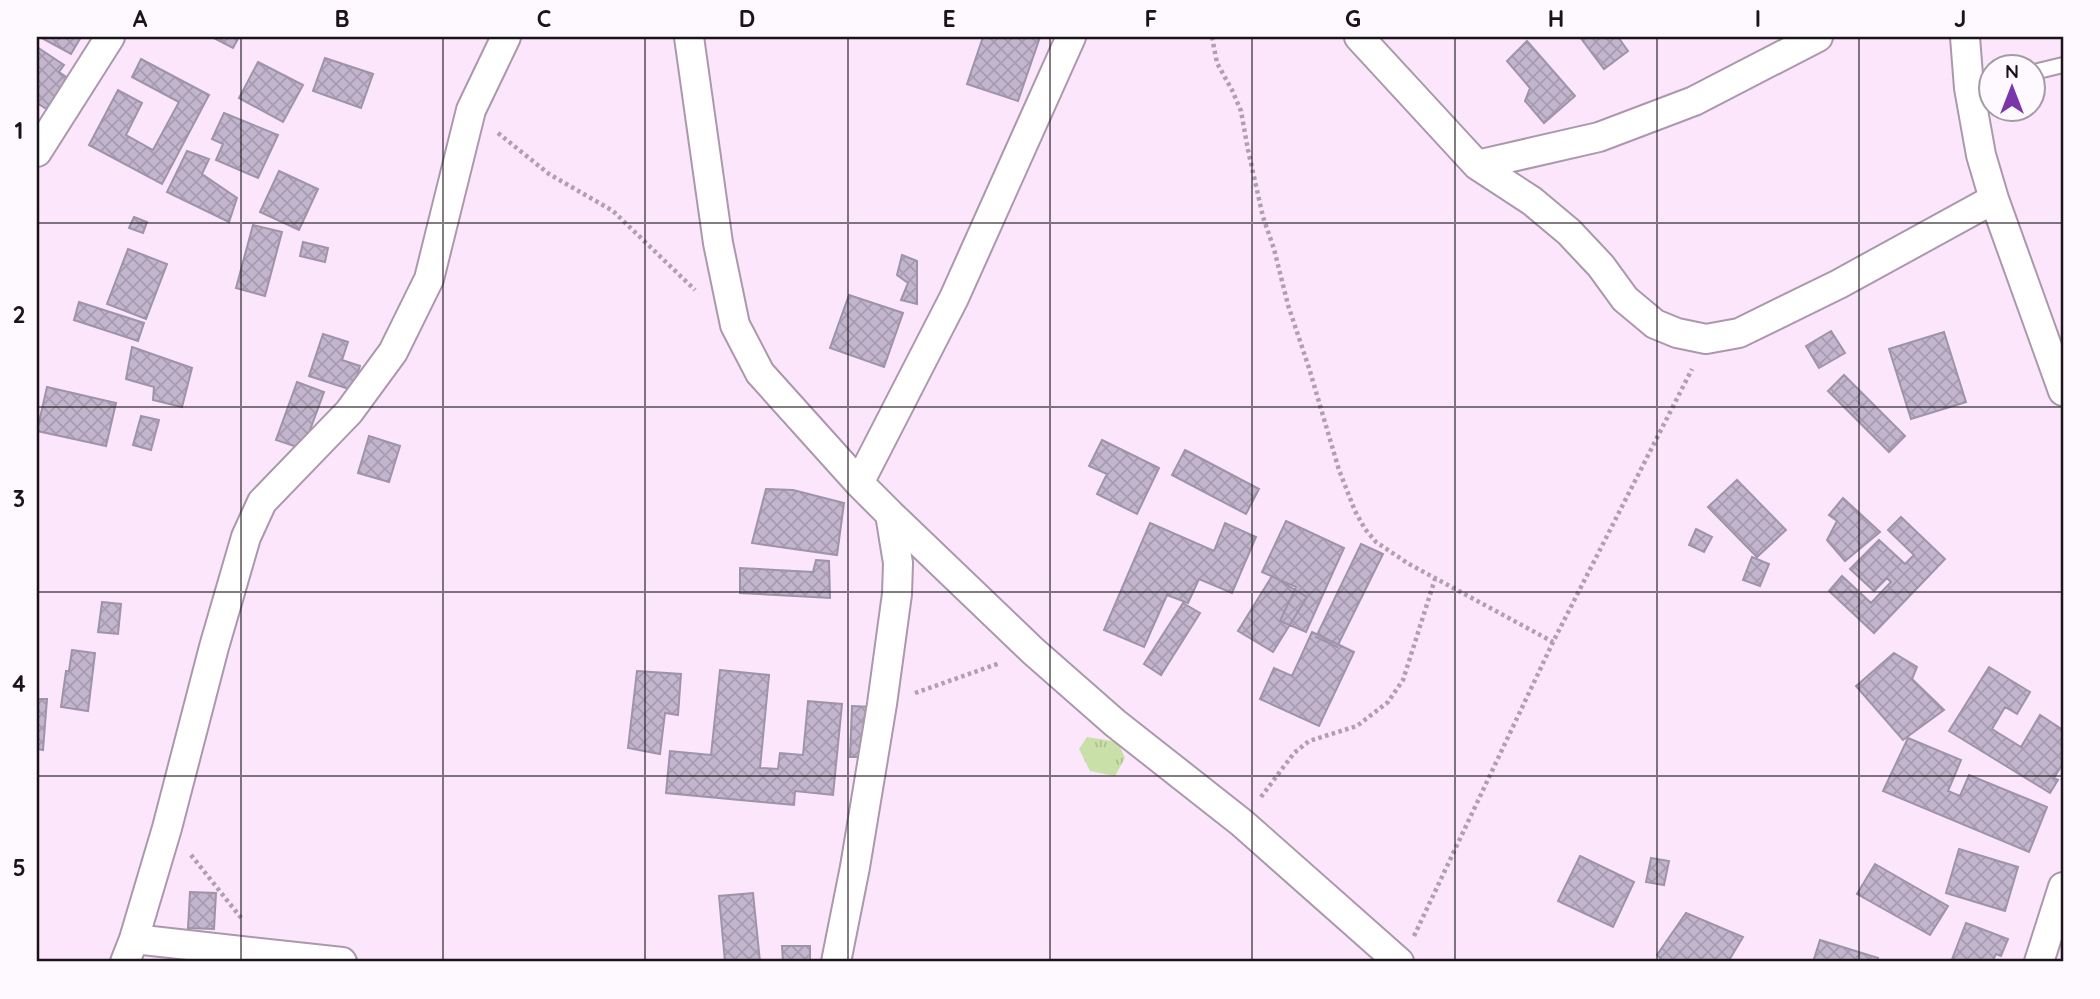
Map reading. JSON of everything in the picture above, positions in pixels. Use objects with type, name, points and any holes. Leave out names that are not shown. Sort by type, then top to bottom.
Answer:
[{"type":"street","points":[[37,152],[110,37]]},
{"type":"street","points":[[342,962],[266,953],[130,951],[167,828],[246,537],[262,502],[349,412],[393,352],[429,279],[471,110],[506,37]]},
{"type":"street","points":[[689,37],[718,243],[735,325],[760,373],[859,483],[1033,651],[1115,723],[1242,823],[1399,962]]},
{"type":"street","points":[[859,483],[954,298],[1072,37]]},
{"type":"street","points":[[1359,37],[1477,165],[1532,201],[1569,232],[1601,266],[1625,299],[1654,324],[1677,333],[1706,339],[1739,333],[1839,284],[1994,199]]},
{"type":"street","points":[[1477,165],[1599,136],[1694,101],[1818,37]]},
{"type":"street","points":[[1965,37],[1978,79]]},
{"type":"street","points":[[1981,122],[1981,155],[1994,199],[2063,391]]},
{"type":"street","points":[[836,962],[855,867],[897,594],[898,564],[890,514]]},
{"type":"street","points":[[2039,962],[2063,887]]},
{"type":"path","points":[[1212,37],[1217,64],[1233,90],[1241,111],[1256,187],[1275,249],[1288,305],[1339,470],[1365,529],[1377,542],[1435,579],[1553,642]]},
{"type":"path","points":[[471,110],[549,174],[613,211],[697,292]]},
{"type":"path","points":[[1413,938],[1553,642],[1706,339]]},
{"type":"path","points":[[1242,823],[1294,752],[1309,741],[1357,726],[1388,702],[1403,680],[1435,579]]},
{"type":"path","points":[[882,704],[1033,651]]},
{"type":"path","points":[[167,828],[225,895],[266,953]]},
{"type":"green space","points":[[1087,737],[1118,742],[1125,758],[1115,776],[1090,771],[1079,749]]},
{"type":"building","points":[[40,37],[81,37],[71,54]]},
{"type":"building","points":[[212,37],[239,37],[233,48]]},
{"type":"building","points":[[983,37],[1040,37],[1018,101],[967,84]]},
{"type":"building","points":[[1580,37],[1618,37],[1628,51],[1604,69]]},
{"type":"building","points":[[1527,41],[1575,96],[1544,123],[1525,101],[1530,88],[1507,61]]},
{"type":"building","points":[[37,47],[64,65],[59,72],[72,81],[51,112],[37,103]]},
{"type":"building","points":[[325,58],[373,74],[361,108],[313,91]]},
{"type":"building","points":[[141,59],[209,95],[162,184],[89,145],[118,90],[142,103],[126,135],[153,150],[179,102],[132,77]]},
{"type":"building","points":[[258,62],[303,85],[283,122],[239,98]]},
{"type":"building","points":[[224,113],[278,135],[258,178],[216,160],[223,144],[212,139]]},
{"type":"building","points":[[187,151],[209,159],[202,174],[237,198],[229,222],[167,192]]},
{"type":"building","points":[[279,171],[318,189],[299,230],[260,212]]},
{"type":"building","points":[[134,217],[147,222],[143,233],[129,228]]},
{"type":"building","points":[[253,225],[282,232],[265,296],[236,288]]},
{"type":"building","points":[[303,242],[328,248],[325,262],[300,256]]},
{"type":"building","points":[[128,249],[167,264],[146,319],[107,304]]},
{"type":"building","points":[[902,255],[917,261],[917,304],[901,300],[908,283],[897,275]]},
{"type":"building","points":[[849,295],[903,313],[884,367],[830,348]]},
{"type":"building","points":[[79,302],[144,323],[138,341],[74,320]]},
{"type":"building","points":[[1831,331],[1845,353],[1819,368],[1806,346]]},
{"type":"building","points":[[1944,332],[1966,402],[1911,419],[1889,349]]},
{"type":"building","points":[[323,334],[348,342],[342,360],[360,366],[352,390],[309,376]]},
{"type":"building","points":[[132,347],[192,368],[182,407],[153,400],[154,387],[126,379]]},
{"type":"building","points":[[1844,375],[1905,436],[1889,452],[1828,391]]},
{"type":"building","points":[[297,382],[324,392],[303,449],[276,440]]},
{"type":"building","points":[[47,387],[116,403],[106,446],[37,431]]},
{"type":"building","points":[[141,416],[159,420],[151,450],[133,445]]},
{"type":"building","points":[[369,436],[400,446],[389,482],[358,473]]},
{"type":"building","points":[[1102,440],[1159,468],[1137,514],[1097,494],[1107,474],[1089,466]]},
{"type":"building","points":[[1185,450],[1259,489],[1246,514],[1172,475]]},
{"type":"building","points":[[1737,480],[1786,530],[1757,557],[1708,507]]},
{"type":"building","points":[[766,489],[793,490],[844,503],[837,555],[752,543]]},
{"type":"building","points":[[1843,498],[1880,532],[1845,561],[1827,540],[1837,521],[1829,515]]},
{"type":"building","points":[[1901,517],[1945,559],[1874,633],[1829,591],[1842,576],[1871,603],[1891,582],[1887,578],[1874,591],[1850,569],[1879,540],[1905,564],[1914,555],[1888,530]]},
{"type":"building","points":[[1286,521],[1344,548],[1306,632],[1280,621],[1296,587],[1262,572]]},
{"type":"building","points":[[1150,523],[1214,551],[1225,523],[1256,537],[1232,593],[1199,579],[1188,603],[1167,595],[1144,647],[1104,630]]},
{"type":"building","points":[[1696,529],[1712,537],[1704,552],[1689,545]]},
{"type":"building","points":[[1361,544],[1383,554],[1337,647],[1316,637]]},
{"type":"building","points":[[1752,557],[1769,564],[1760,586],[1743,580]]},
{"type":"building","points":[[816,560],[829,561],[830,598],[740,593],[740,568],[813,572]]},
{"type":"building","points":[[1272,576],[1307,597],[1273,652],[1238,631]]},
{"type":"building","points":[[102,602],[121,604],[118,634],[98,632]]},
{"type":"building","points":[[1183,603],[1200,613],[1161,675],[1144,664]]},
{"type":"building","points":[[1312,632],[1354,652],[1319,726],[1260,699],[1274,668],[1292,676]]},
{"type":"building","points":[[72,650],[95,653],[88,711],[61,707]]},
{"type":"building","points":[[1894,653],[1917,667],[1912,679],[1944,710],[1903,740],[1856,686]]},
{"type":"building","points":[[1989,667],[2030,692],[2017,714],[2005,707],[1992,729],[2021,747],[2040,715],[2063,730],[2063,763],[2054,778],[2058,780],[2050,793],[1949,731]]},
{"type":"building","points":[[720,670],[769,675],[760,768],[778,769],[780,753],[803,755],[808,701],[842,704],[833,795],[795,791],[794,805],[666,793],[670,751],[711,755]]},
{"type":"building","points":[[637,671],[681,674],[678,715],[665,713],[660,754],[628,748]]},
{"type":"building","points":[[37,699],[47,699],[43,750],[37,749]]},
{"type":"building","points":[[852,706],[872,707],[870,757],[850,757]]},
{"type":"building","points":[[1908,738],[1961,760],[1948,791],[1960,796],[1969,775],[2047,807],[2029,852],[1883,791]]},
{"type":"building","points":[[1959,849],[2018,867],[2005,911],[1946,893]]},
{"type":"building","points":[[1580,856],[1634,882],[1613,927],[1558,901]]},
{"type":"building","points":[[1651,858],[1669,861],[1664,885],[1646,882]]},
{"type":"building","points":[[1875,864],[1948,906],[1930,935],[1857,894]]},
{"type":"building","points":[[190,892],[216,893],[214,929],[188,928]]},
{"type":"building","points":[[753,893],[760,962],[725,962],[719,896]]},
{"type":"building","points":[[1686,913],[1743,937],[1728,962],[1664,962],[1657,955]]},
{"type":"building","points":[[1966,923],[2008,939],[2001,956],[1996,954],[1992,962],[1951,962]]},
{"type":"building","points":[[1820,940],[1878,958],[1877,962],[1813,962]]},
{"type":"building","points":[[782,946],[810,946],[810,962],[783,962]]}]
